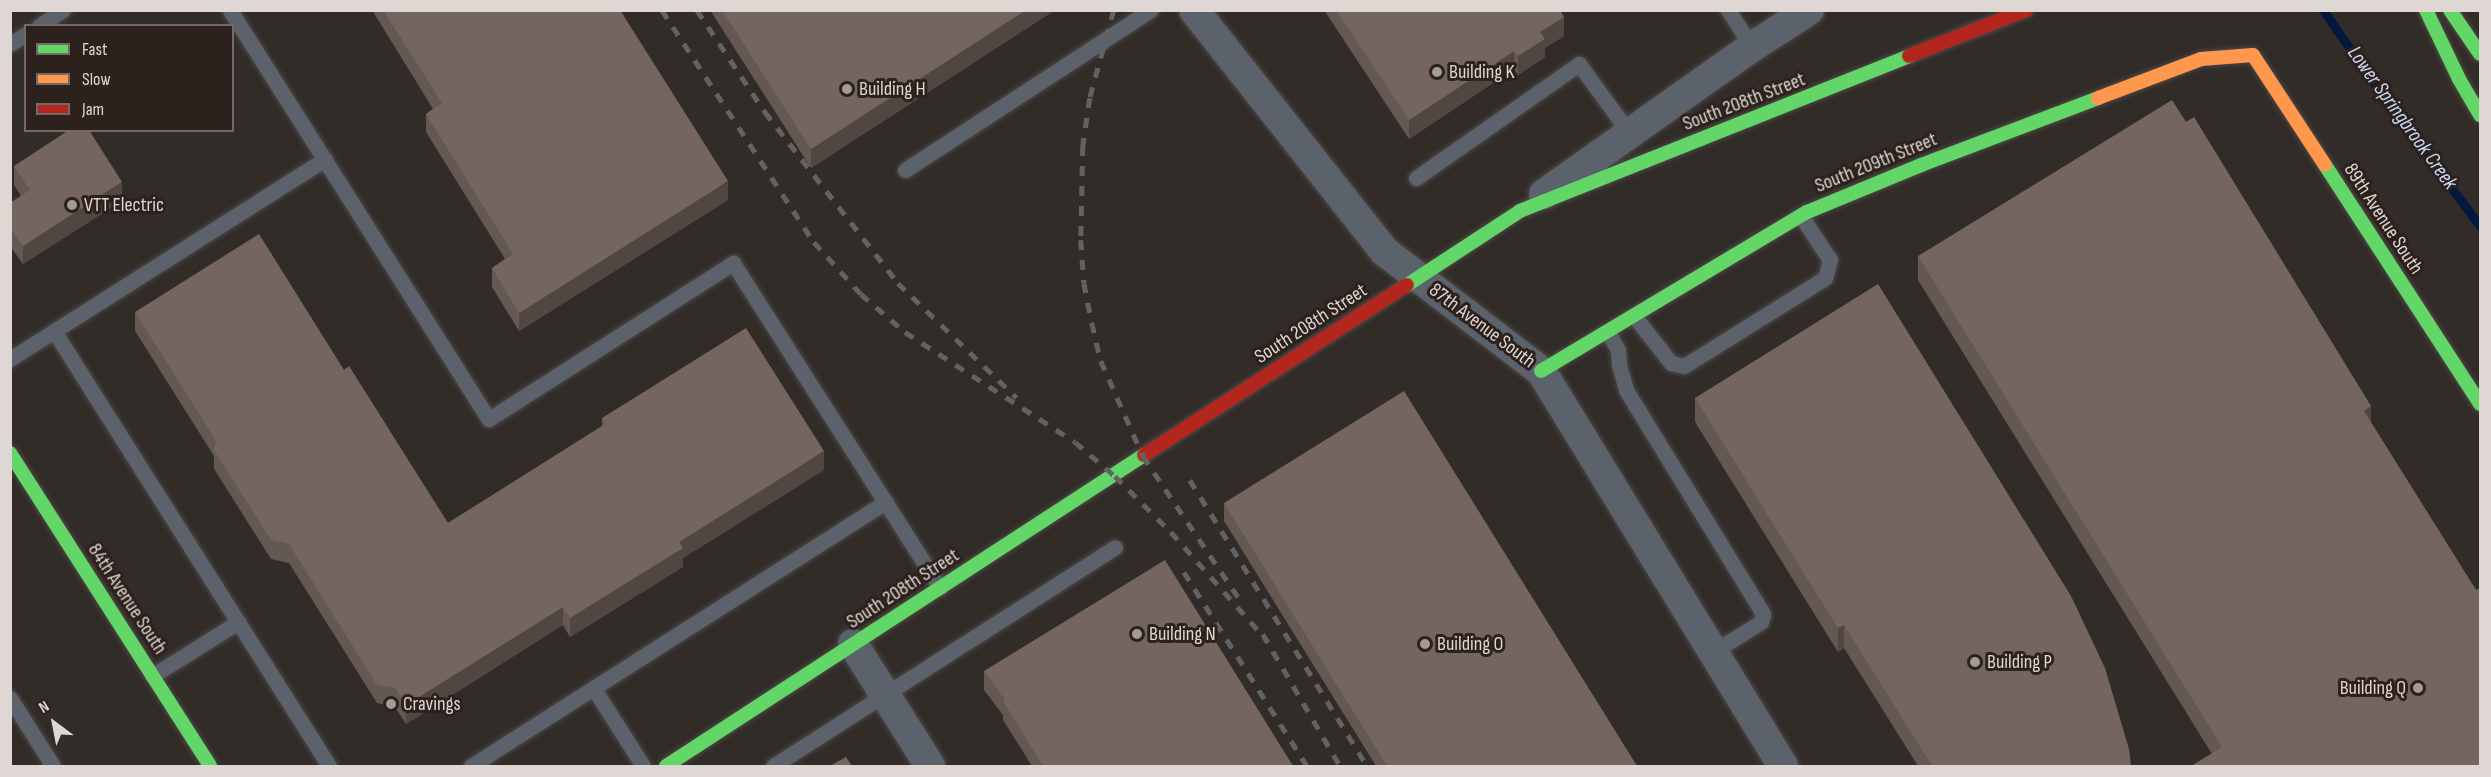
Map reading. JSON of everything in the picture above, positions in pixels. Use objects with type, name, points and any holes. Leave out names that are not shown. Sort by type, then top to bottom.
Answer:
[{"type":"main road","name":"South 208th Street","points":[[666,766],[1520,211],[2026,10]]},
{"type":"main road","points":[[2426,10],[2459,79],[2481,115]]},
{"type":"main road","points":[[2450,10],[2481,54]]},
{"type":"main road","name":"South 209th Street","points":[[1541,371],[1801,216],[1921,165],[2201,59],[2253,55]]},
{"type":"main road","name":"89th Avenue South","points":[[2253,55],[2481,404]]},
{"type":"main road","name":"84th Avenue South","points":[[10,453],[210,766]]},
{"type":"street","name":"87th Avenue South","points":[[1194,10],[1384,251],[1541,371],[1783,766]]},
{"type":"street","points":[[1520,211],[1752,47],[1809,10]]},
{"type":"street","points":[[854,644],[930,766]]},
{"type":"lane","points":[[42,24],[63,10]]},
{"type":"lane","points":[[230,10],[489,419],[733,263],[940,588]]},
{"type":"lane","points":[[905,170],[1150,10]]},
{"type":"lane","points":[[1728,10],[1752,47]]},
{"type":"lane","points":[[10,44],[24,35]]},
{"type":"lane","points":[[1416,178],[1579,64],[1630,134]]},
{"type":"lane","points":[[10,359],[324,159]]},
{"type":"lane","points":[[1634,316],[1671,363],[1684,366],[1825,278],[1830,260],[1801,216]]},
{"type":"lane","points":[[54,331],[329,766]]},
{"type":"lane","points":[[1608,332],[1618,350],[1618,365],[1626,390],[1764,614],[1761,622],[1713,652]]},
{"type":"lane","points":[[471,766],[885,502]]},
{"type":"lane","points":[[773,766],[1115,547]]},
{"type":"lane","points":[[152,676],[238,622]]},
{"type":"lane","points":[[594,689],[643,766]]},
{"type":"lane","points":[[10,698],[54,766]]},
{"type":"building","points":[[383,10],[620,10],[728,181],[519,313],[492,268],[513,254],[426,114],[442,103]]},
{"type":"building","name":"Building H","points":[[722,10],[1026,10],[811,149]]},
{"type":"building","name":"Building K","points":[[1336,10],[1560,10],[1564,17],[1540,32],[1545,39],[1518,56],[1514,51],[1409,120]]},
{"type":"building","points":[[2172,100],[2186,122],[2194,117],[2371,406],[2364,411],[2476,590],[2481,587],[2481,766],[2191,766],[2222,747],[1918,256]]},
{"type":"building","name":"VTT Electric","points":[[66,132],[90,132],[122,182],[23,246],[10,227],[10,203],[30,190],[14,166]]},
{"type":"building","points":[[259,234],[344,370],[349,366],[448,523],[605,424],[602,418],[746,328],[824,451],[679,542],[683,548],[570,618],[563,607],[406,705],[395,688],[377,685],[289,544],[271,540],[214,450],[216,441],[135,312]]},
{"type":"building","points":[[1878,284],[2071,596],[2105,668],[2129,749],[2131,766],[1932,766],[1844,625],[1838,628],[1695,398]]},
{"type":"building","name":"Building O","points":[[1404,391],[1637,766],[1387,766],[1224,503]]},
{"type":"building","name":"Building N","points":[[1165,560],[1293,766],[1043,766],[1003,701],[1005,700],[984,671]]},
{"type":"building","points":[[846,757],[852,766],[830,766]]},
{"type":"waterway","name":"Lower Springbrook Creek","points":[[2323,10],[2380,92],[2480,226]]},
{"type":"railway","points":[[662,10],[814,242],[861,294],[905,332],[1075,442],[1115,476],[1171,532],[1267,640]]},
{"type":"railway","points":[[697,10],[765,112],[898,283],[1017,398]]},
{"type":"railway","points":[[1114,10],[1090,98],[1083,146],[1081,240],[1084,283],[1092,323],[1101,361],[1143,456],[1240,600]]},
{"type":"railway","points":[[1190,480],[1367,766]]},
{"type":"railway","points":[[1184,572],[1307,766]]},
{"type":"railway","points":[[1263,634],[1340,766]]},
{"type":"traffic: fast","points":[[2426,10],[2459,79],[2480,115]]},
{"type":"traffic: fast","points":[[2450,10],[2480,54]]},
{"type":"traffic: fast","points":[[1407,285],[1520,211],[1909,56]]},
{"type":"traffic: fast","points":[[1541,371],[1807,212],[1921,165],[2098,98]]},
{"type":"traffic: fast","points":[[2325,165],[2480,404]]},
{"type":"traffic: fast","points":[[10,453],[210,766]]},
{"type":"traffic: fast","points":[[666,766],[1144,455]]},
{"type":"traffic: slow","points":[[2098,98],[2201,59],[2253,55],[2325,165]]},
{"type":"traffic: jam","points":[[1909,56],[2026,10]]},
{"type":"traffic: jam","points":[[1144,455],[1407,285]]},
{"type":"place","name":"Building K","points":[[1437,72]]},
{"type":"place","name":"Building H","points":[[847,89]]},
{"type":"place","name":"VTT Electric","points":[[72,205]]},
{"type":"place","name":"Building N","points":[[1137,634]]},
{"type":"place","name":"Building O","points":[[1425,644]]},
{"type":"place","name":"Building P","points":[[1975,662]]},
{"type":"place","name":"Building Q","points":[[2418,688]]},
{"type":"place","name":"Cravings","points":[[391,704]]}]
